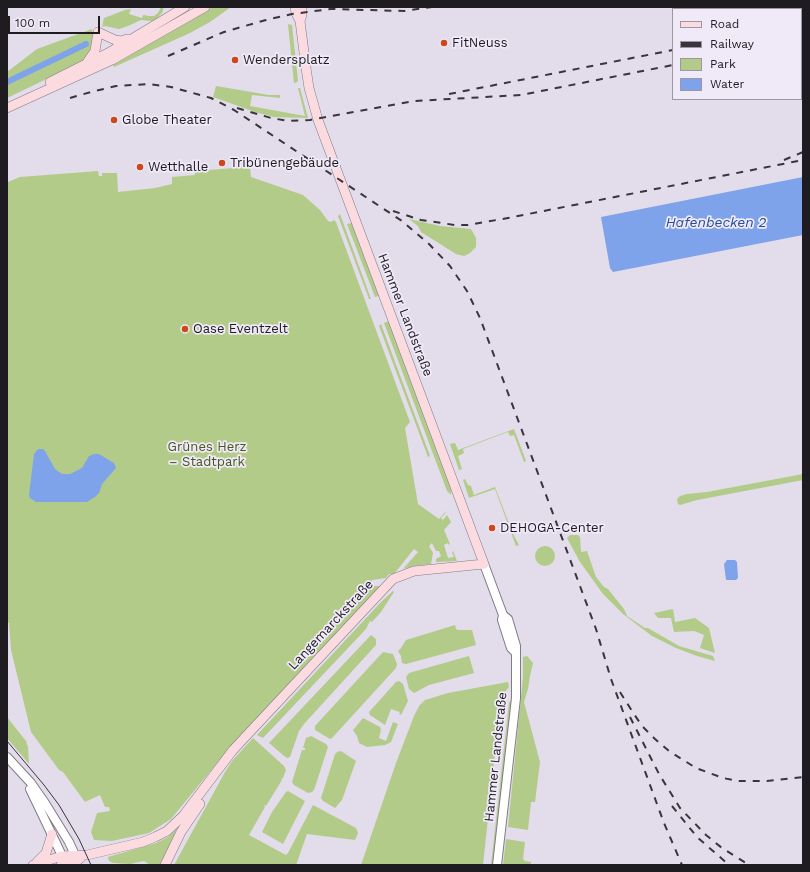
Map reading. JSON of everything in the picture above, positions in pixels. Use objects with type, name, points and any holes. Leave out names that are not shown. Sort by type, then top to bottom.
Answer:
[{"type":"main road","points":[[7,102],[82,66],[110,56],[132,38],[174,10],[185,7]]},
{"type":"main road","points":[[7,108],[190,16],[204,7]]},
{"type":"main road","name":"Hammer Landstraße","points":[[295,7],[300,21],[308,83],[319,124],[484,564]]},
{"type":"main road","name":"Hammer Landstraße","points":[[300,21],[302,7]]},
{"type":"main road","points":[[174,10],[182,16],[190,16]]},
{"type":"main road","points":[[82,66],[95,51],[98,32],[118,41],[132,38]]},
{"type":"main road","name":"Langemarckstraße","points":[[33,865],[79,859],[143,842],[167,831],[184,816],[226,758],[393,579],[414,571],[484,564]]},
{"type":"main road","name":"Langemarckstraße","points":[[165,865],[181,832],[202,800],[226,758]]},
{"type":"main road","points":[[33,865],[46,853],[52,834]]},
{"type":"street","name":"Hammer Landstraße","points":[[484,564],[503,615],[508,619],[516,646],[516,698],[497,865]]},
{"type":"street","points":[[7,757],[31,783],[79,859]]},
{"type":"street","points":[[19,771],[33,795],[64,862]]},
{"type":"green space","points":[[161,7],[164,7],[162,13],[155,20],[141,20],[119,29],[105,26],[102,27],[104,18],[125,10],[131,9],[129,14],[142,18],[143,15],[154,16],[158,13]]},
{"type":"green space","points":[[213,7],[231,7],[210,22],[190,33],[114,67],[113,65]]},
{"type":"green space","points":[[288,24],[292,25],[298,81],[295,83],[294,83]]},
{"type":"green space","points":[[92,29],[94,39],[88,57],[82,62],[7,98],[7,84],[86,46],[85,43],[7,79],[7,72],[37,49]]},
{"type":"green space","points":[[216,86],[269,95],[280,95],[280,98],[252,95],[250,106],[305,116],[298,88],[300,88],[308,118],[274,117],[255,112],[213,97]]},
{"type":"green space","name":"Grünes Herz – Stadtpark","points":[[250,168],[251,177],[303,195],[320,210],[328,221],[331,222],[334,220],[336,222],[410,422],[405,428],[418,504],[439,519],[446,511],[441,518],[443,520],[447,515],[451,522],[444,530],[450,544],[449,545],[448,543],[444,545],[448,558],[454,557],[453,551],[457,561],[436,562],[436,559],[441,556],[439,551],[436,551],[432,543],[429,546],[433,553],[431,564],[403,569],[418,552],[414,549],[394,574],[389,574],[386,578],[372,580],[371,586],[380,586],[231,746],[171,819],[149,833],[112,841],[94,840],[91,832],[97,813],[110,811],[109,807],[105,807],[100,795],[85,802],[31,732],[11,650],[9,623],[7,622],[8,182],[20,177],[98,171],[99,176],[102,176],[102,173],[117,173],[118,192],[155,188],[172,184],[172,177],[195,175],[195,171]]},
{"type":"green space","points":[[340,214],[371,299],[369,299],[338,216]]},
{"type":"green space","points":[[409,219],[440,226],[471,229],[476,238],[476,247],[464,256],[456,254],[421,232],[418,226]]},
{"type":"green space","points":[[352,223],[379,296],[375,297],[347,224]]},
{"type":"green space","points":[[389,321],[451,489],[451,495],[447,491],[384,323]]},
{"type":"green space","points":[[381,324],[430,456],[428,457],[379,326]]},
{"type":"green space","points":[[514,429],[526,461],[524,462],[514,435],[510,436],[508,432],[463,449],[464,453],[458,456],[462,469],[459,470],[450,444],[455,443],[458,450]]},
{"type":"green space","points":[[803,474],[803,480],[697,500],[680,505],[678,504],[677,499],[680,496],[687,494],[707,492]]},
{"type":"green space","points":[[465,479],[468,485],[471,486],[474,495],[495,487],[513,534],[519,545],[516,546],[495,489],[469,498],[463,480]]},
{"type":"green space","points":[[570,535],[578,535],[580,537],[581,552],[587,551],[596,577],[624,609],[627,616],[645,628],[648,628],[679,646],[713,656],[715,661],[676,648],[652,636],[623,614],[603,594],[580,562],[567,538]]},
{"type":"green space","points":[[545,546],[552,549],[555,556],[552,563],[545,566],[538,563],[535,556],[538,549]]},
{"type":"green space","points":[[393,591],[394,592],[381,612],[372,622],[370,621],[366,629],[263,738],[257,735],[382,601]]},
{"type":"green space","points":[[673,609],[675,622],[695,618],[709,628],[715,653],[700,648],[704,635],[694,631],[674,632],[671,618],[658,618],[654,613]]},
{"type":"green space","points":[[455,625],[456,629],[458,630],[472,630],[476,645],[406,664],[402,663],[401,656],[398,651],[406,640]]},
{"type":"green space","points":[[371,635],[376,639],[376,645],[304,724],[299,731],[290,757],[287,758],[269,743]]},
{"type":"green space","points":[[383,652],[393,654],[397,664],[396,668],[332,738],[330,739],[315,730],[315,726]]},
{"type":"green space","points":[[469,656],[474,673],[429,685],[414,693],[409,689],[406,677],[409,673]]},
{"type":"green space","points":[[527,656],[533,663],[524,702],[540,762],[535,802],[531,802],[528,830],[508,827],[523,677],[523,657]]},
{"type":"green space","points":[[399,681],[403,684],[408,701],[401,715],[399,714],[400,712],[391,709],[385,725],[370,715],[369,712],[396,682]]},
{"type":"green space","points":[[508,682],[509,687],[501,697],[483,865],[361,865],[396,763],[419,706],[425,700],[448,693]]},
{"type":"green space","points":[[512,698],[494,865],[491,865],[509,703]]},
{"type":"green space","points":[[7,717],[26,741],[28,747],[29,764],[7,738]]},
{"type":"green space","points":[[363,718],[380,727],[381,730],[379,738],[386,741],[393,722],[398,724],[391,742],[385,745],[367,747],[359,743],[353,730]]},
{"type":"green space","points":[[311,736],[326,744],[328,747],[314,790],[308,793],[294,785],[292,782],[302,750],[305,750],[305,748],[303,748],[306,738]]},
{"type":"green space","points":[[253,738],[284,766],[286,770],[283,778],[281,779],[282,780],[266,806],[264,805],[265,807],[249,835],[286,855],[313,805],[356,828],[358,833],[355,840],[307,834],[296,865],[174,865],[225,772],[232,761]]},
{"type":"green space","points":[[341,751],[356,761],[342,800],[335,808],[323,801],[321,798],[335,754]]},
{"type":"green space","points":[[288,791],[305,801],[283,844],[262,832],[272,812]]},
{"type":"green space","points":[[176,830],[162,865],[150,865],[144,861],[130,864],[113,863],[109,861],[108,857],[156,843],[168,837]]},
{"type":"green space","points":[[506,839],[525,842],[523,859],[531,862],[531,865],[503,865]]},
{"type":"water","name":"Hafenbecken 2","points":[[803,177],[803,235],[613,272],[610,268],[601,217]]},
{"type":"water","points":[[38,449],[43,449],[45,451],[55,469],[62,474],[70,474],[82,468],[89,456],[94,454],[99,454],[114,463],[116,468],[102,484],[99,493],[87,502],[36,502],[30,498],[29,495],[34,454]]},
{"type":"water","points":[[727,560],[735,560],[737,562],[738,578],[736,580],[726,580],[724,564]]},
{"type":"waterway","points":[[7,82],[86,44]]},
{"type":"tram line","points":[[7,741],[59,805],[79,839],[91,865]]},
{"type":"railway","points":[[168,56],[224,32],[292,14],[331,9],[404,11],[432,7]]},
{"type":"railway","points":[[449,94],[672,50]]},
{"type":"railway","points":[[237,108],[271,118],[288,121],[310,120],[414,101],[521,95],[672,65]]},
{"type":"railway","points":[[70,98],[116,86],[149,84],[171,87],[211,98],[234,110],[402,221],[429,244],[450,266],[467,291],[480,318],[596,629],[611,679],[664,823],[682,865]]},
{"type":"railway","points":[[784,160],[803,152]]},
{"type":"railway","points":[[393,211],[421,220],[455,225],[468,225],[803,160]]},
{"type":"railway","points":[[620,692],[642,726],[669,751],[696,768],[723,778],[739,781],[767,781],[803,777]]},
{"type":"railway","points":[[630,717],[659,774],[680,808],[706,835],[722,848],[749,865]]},
{"type":"railway","points":[[672,806],[697,837],[729,865]]},
{"type":"place","name":"FitNeuss","points":[[444,43]]},
{"type":"place","name":"Wendersplatz","points":[[235,60]]},
{"type":"place","name":"Globe Theater","points":[[114,120]]},
{"type":"place","name":"Tribünengebäude","points":[[222,163]]},
{"type":"place","name":"Wetthalle","points":[[140,167]]},
{"type":"place","name":"Oase Eventzelt","points":[[185,329]]},
{"type":"place","name":"DEHOGA-Center","points":[[492,528]]}]
